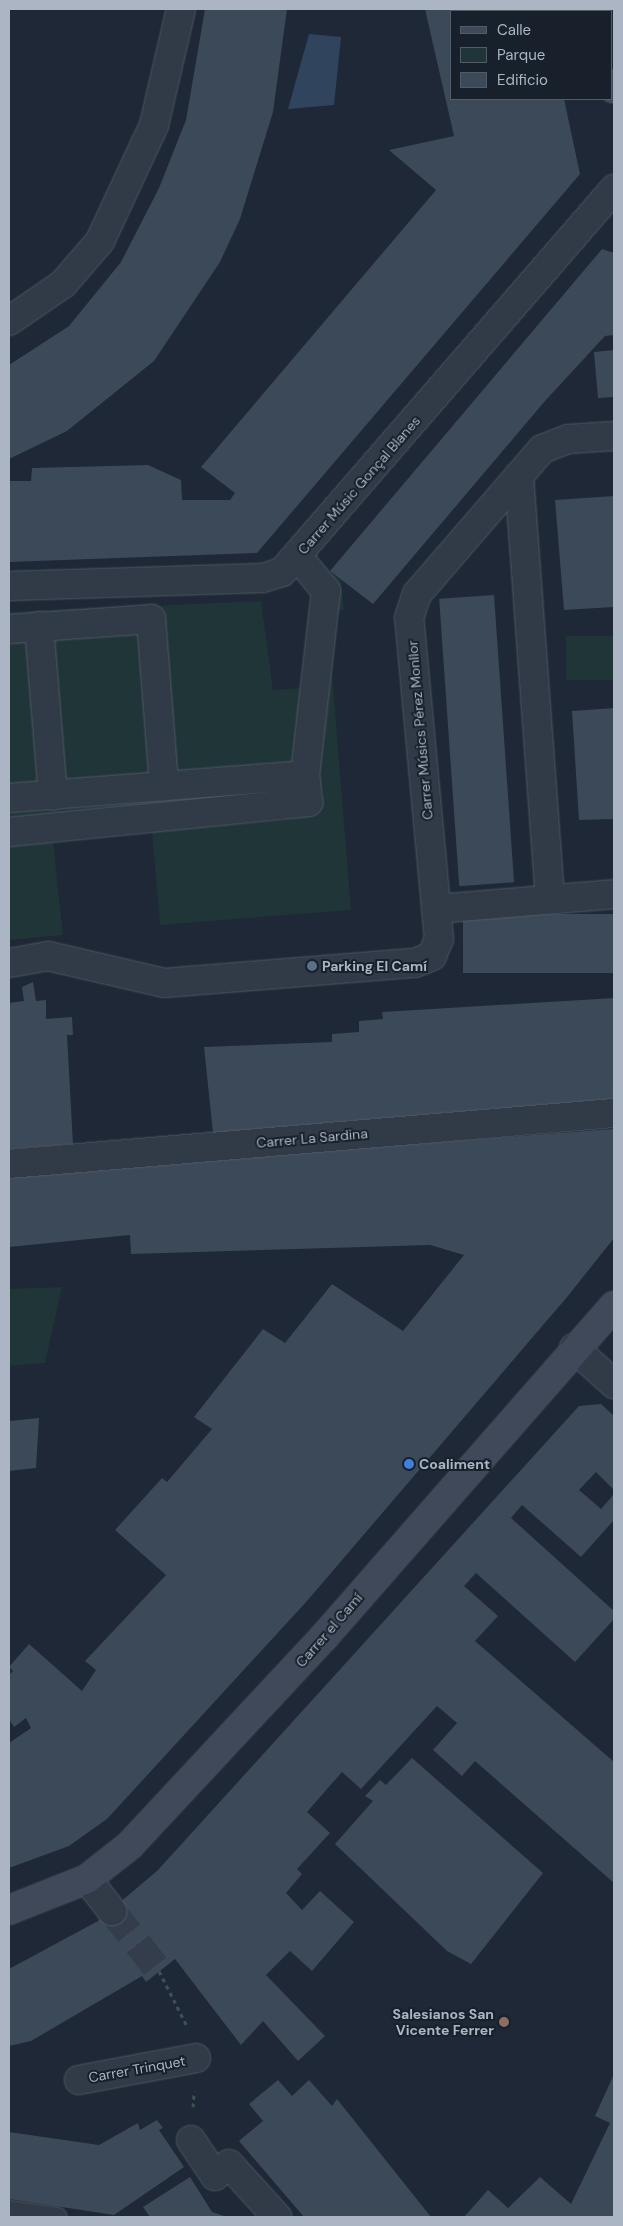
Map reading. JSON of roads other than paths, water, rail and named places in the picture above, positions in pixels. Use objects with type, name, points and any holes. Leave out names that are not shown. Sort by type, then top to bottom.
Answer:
[{"type":"street","points":[[9,321],[64,284],[100,241],[154,126],[181,9]]},
{"type":"street","name":"Carrer Músic Gonçal Blanes","points":[[9,586],[263,578],[282,572],[298,557],[614,189]]},
{"type":"street","name":"Carrer Músics Pérez Monllor","points":[[9,963],[48,956],[122,975],[164,983],[415,963],[432,956],[439,939],[437,909],[409,618],[417,594],[542,449],[568,439],[614,436]]},
{"type":"street","points":[[519,476],[550,899]]},
{"type":"street","points":[[9,832],[308,802],[305,775],[326,591],[298,557]]},
{"type":"street","points":[[9,629],[151,619],[164,786]]},
{"type":"street","points":[[39,626],[53,795]]},
{"type":"street","points":[[9,798],[305,775]]},
{"type":"street","points":[[437,909],[614,894]]},
{"type":"street","name":"Carrer La Sardina","points":[[9,1164],[614,1113]]},
{"type":"street","name":"Carrer el Camí","points":[[9,1910],[87,1879],[130,1845],[206,1767],[574,1348],[614,1306]]},
{"type":"street","points":[[574,1348],[614,1384]]},
{"type":"street","points":[[87,1879],[112,1911]]},
{"type":"street","name":"Carrer Trinquet","points":[[79,2080],[196,2058]]},
{"type":"street","points":[[191,2140],[215,2176],[229,2164],[277,2217]]},
{"type":"lane","points":[[9,2210],[58,2217]]},
{"type":"water","points":[[309,34],[341,37],[334,105],[288,109]]},
{"type":"tunnel","points":[[112,1911],[159,1971]]},
{"type":"place","name":"Parking El Camí","points":[[312,966]]},
{"type":"place","name":"Coaliment","points":[[409,1464]]},
{"type":"place","name":"Salesianos San Vicente Ferrer","points":[[504,2022]]}]
